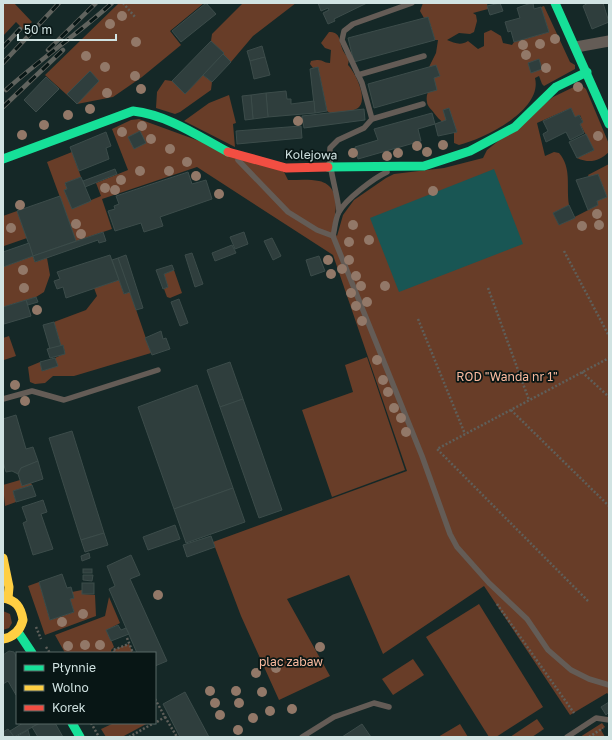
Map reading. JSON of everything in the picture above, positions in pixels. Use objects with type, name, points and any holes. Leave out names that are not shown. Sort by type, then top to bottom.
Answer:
[{"type":"street","points":[[555,3],[576,47],[609,124]]},
{"type":"street","points":[[576,47],[609,41]]},
{"type":"street","name":"Kolejowa","points":[[3,159],[133,111],[150,113],[167,119],[230,153],[286,168],[424,166],[470,151],[515,127],[556,87],[587,72]]},
{"type":"street","points":[[3,558],[9,587],[6,598],[15,601],[23,613],[24,620],[18,632],[13,636],[3,639]]},
{"type":"street","points":[[18,632],[23,637],[31,652]]},
{"type":"street","points":[[73,724],[80,737]]},
{"type":"lane","points":[[372,119],[362,83],[342,40],[344,31],[353,24],[412,3]]},
{"type":"lane","points":[[358,75],[424,56]]},
{"type":"lane","points":[[423,104],[372,119],[364,128],[333,144],[330,148],[329,168],[336,191],[339,211],[333,236],[422,456],[450,534],[457,547],[489,583],[528,619],[548,650],[571,670],[589,679],[609,686]]},
{"type":"lane","points":[[230,153],[288,212],[317,230],[333,236]]},
{"type":"lane","points":[[339,211],[374,179],[398,167]]},
{"type":"lane","points":[[3,399],[32,391],[64,400],[158,370]]},
{"type":"lane","points":[[302,737],[334,717],[374,703],[389,707]]},
{"type":"lane","points":[[567,737],[596,718],[609,720]]},
{"type":"path","points":[[123,3],[135,17]]},
{"type":"path","points":[[564,251],[609,336]]},
{"type":"path","points":[[488,288],[529,400]]},
{"type":"path","points":[[418,319],[465,434]]},
{"type":"path","points":[[588,601],[436,449],[609,358]]},
{"type":"path","points":[[582,372],[609,397]]},
{"type":"path","points":[[511,410],[609,506]]},
{"type":"path","points":[[495,602],[574,713]]},
{"type":"path","points":[[126,638],[133,652]]},
{"type":"path","points":[[114,652],[113,650],[129,644]]},
{"type":"path","points":[[156,701],[177,737]]},
{"type":"path","points":[[156,722],[165,717]]},
{"type":"path","points":[[92,724],[99,737]]},
{"type":"path","points":[[129,737],[153,724]]},
{"type":"path","points":[[589,737],[605,727]]},
{"type":"green space","points":[[3,3],[14,3],[32,22],[24,30],[16,22],[3,36]]},
{"type":"green space","points":[[119,3],[204,3],[170,31],[181,45],[142,77],[113,97],[77,104],[45,75]]},
{"type":"green space","points":[[243,3],[296,3],[253,36],[231,62],[211,41],[212,34]]},
{"type":"green space","points":[[423,3],[487,3],[488,9],[473,13],[476,15],[477,21],[474,32],[470,34],[459,33],[447,40],[460,44],[468,41],[478,49],[484,46],[484,33],[491,30],[501,36],[503,43],[512,45],[514,42],[549,32],[541,7],[544,6],[570,62],[575,65],[575,69],[544,86],[539,76],[535,78],[535,90],[530,101],[521,112],[496,130],[470,142],[459,145],[454,143],[454,127],[441,120],[427,103],[428,92],[433,81],[432,72],[429,67],[436,53],[438,40],[435,40],[428,17],[424,18],[420,11]]},
{"type":"green space","points":[[329,32],[333,32],[337,35],[344,52],[349,59],[348,65],[360,86],[362,93],[361,104],[358,108],[352,111],[330,113],[327,111],[318,67],[313,68],[310,64],[311,61],[319,60],[330,63],[331,50],[325,48],[321,43]]},
{"type":"green space","points":[[203,75],[212,82],[211,90],[180,112],[175,114],[156,108],[157,92],[165,80],[172,81],[185,94]]},
{"type":"green space","points":[[580,84],[586,89],[609,144],[609,152],[602,158],[594,161],[586,161],[577,158],[594,150],[580,124],[583,122],[580,115],[575,117],[571,108],[537,123],[545,156],[554,152],[559,153],[566,165],[569,205],[553,213],[559,225],[598,205],[597,201],[607,197],[598,174],[589,177],[588,175],[609,164],[609,695],[607,693],[570,715],[484,586],[383,654],[349,575],[287,599],[330,676],[279,700],[241,616],[213,542],[407,471],[333,255],[197,167],[102,199],[112,229],[76,241],[47,162],[72,152],[81,177],[65,183],[67,189],[65,190],[72,208],[101,196],[96,183],[128,170],[112,129],[131,120],[139,119],[284,172],[288,180],[312,180],[326,184],[331,188],[336,201],[332,229],[337,236],[343,215],[354,200],[386,178],[394,174],[444,168],[483,158],[487,150],[553,97]]},
{"type":"green space","points":[[229,95],[236,123],[233,124],[235,147],[184,121],[209,103]]},
{"type":"green space","points":[[17,211],[27,238],[4,246],[3,216]]},
{"type":"green space","points":[[33,256],[35,262],[47,258],[50,275],[44,292],[36,297],[3,307],[3,267]]},
{"type":"green space","points":[[174,270],[182,293],[170,298],[167,297],[164,289],[168,287],[164,274]]},
{"type":"green space","points":[[119,280],[124,294],[130,292],[151,353],[74,376],[53,376],[45,383],[35,384],[30,382],[28,367],[40,362],[42,371],[57,366],[55,358],[65,353],[63,345],[61,346],[54,322],[86,310],[97,296],[94,288]]},
{"type":"green space","points":[[9,336],[16,356],[4,360],[3,338]]},
{"type":"green space","points":[[367,357],[405,470],[332,497],[302,410],[353,392],[345,365]]},
{"type":"green space","points":[[20,480],[31,483],[32,485],[13,491],[16,502],[5,506],[3,485]]},
{"type":"green space","points":[[39,582],[50,620],[74,612],[70,599],[74,598],[72,592],[82,590],[82,594],[95,595],[96,616],[45,635],[28,586]]},
{"type":"green space","points":[[109,597],[120,623],[107,630],[114,647],[111,650],[112,652],[64,652],[55,635],[105,616]]},
{"type":"green space","points":[[479,604],[543,707],[496,737],[489,737],[426,637]]},
{"type":"green space","points":[[3,611],[10,614],[12,623],[9,628],[3,630]]},
{"type":"green space","points":[[129,644],[133,652],[114,652],[113,650]]},
{"type":"green space","points":[[413,659],[424,675],[393,695],[382,679]]},
{"type":"green space","points":[[537,719],[544,729],[532,737],[510,737]]},
{"type":"green space","points":[[602,723],[605,727],[601,730],[605,737],[580,737]]},
{"type":"green space","points":[[112,724],[146,724],[122,737],[106,737],[101,729]]},
{"type":"green space","points":[[460,724],[468,737],[438,737]]},
{"type":"water","points":[[494,169],[523,244],[399,292],[370,218]]},
{"type":"building","points":[[206,3],[216,14],[181,42],[172,31]]},
{"type":"building","points":[[318,3],[367,3],[334,19],[335,21],[328,24],[323,13],[329,10],[328,8],[321,11]]},
{"type":"building","points":[[500,3],[503,11],[490,15],[487,6]]},
{"type":"building","points":[[533,3],[534,9],[541,7],[549,32],[514,42],[511,31],[508,32],[505,22],[520,18],[517,8]]},
{"type":"building","points":[[588,3],[603,3],[609,22],[592,29],[583,6]]},
{"type":"building","points":[[428,17],[435,40],[354,62],[348,38]]},
{"type":"building","points":[[211,41],[224,53],[185,94],[172,81]]},
{"type":"building","points":[[262,46],[265,57],[250,61],[247,51]]},
{"type":"building","points":[[223,54],[231,62],[212,82],[203,75]]},
{"type":"building","points":[[265,57],[270,75],[254,79],[250,61]]},
{"type":"building","points":[[539,59],[542,69],[531,73],[528,63]]},
{"type":"building","points":[[436,65],[440,76],[434,78],[437,90],[374,108],[368,84]]},
{"type":"building","points":[[318,67],[327,111],[315,113],[310,69]]},
{"type":"building","points":[[90,71],[99,81],[77,104],[67,94]]},
{"type":"building","points":[[46,77],[59,89],[36,112],[24,100]]},
{"type":"building","points":[[286,91],[287,99],[291,99],[291,104],[314,101],[315,113],[268,117],[266,93]]},
{"type":"building","points":[[266,93],[268,117],[253,119],[251,95]]},
{"type":"building","points":[[251,95],[253,119],[245,120],[242,96]]},
{"type":"building","points":[[449,108],[457,132],[438,136],[435,124],[446,120],[443,110]]},
{"type":"building","points":[[571,108],[575,117],[579,115],[583,122],[580,124],[584,133],[570,140],[566,132],[546,142],[543,134],[548,131],[543,121]]},
{"type":"building","points":[[364,109],[365,120],[304,128],[302,116]]},
{"type":"building","points":[[432,113],[435,124],[418,129],[421,141],[358,159],[355,147],[378,140],[374,129]]},
{"type":"building","points":[[301,126],[302,138],[237,144],[236,131]]},
{"type":"building","points":[[140,131],[146,143],[134,149],[128,137]]},
{"type":"building","points":[[106,132],[111,146],[106,148],[109,159],[79,171],[70,147]]},
{"type":"building","points":[[586,134],[594,150],[577,158],[569,142]]},
{"type":"building","points":[[115,169],[117,174],[85,187],[83,181]]},
{"type":"building","points":[[188,172],[192,184],[206,180],[212,199],[160,217],[163,226],[144,232],[141,223],[115,231],[108,211],[115,209],[114,206],[119,204],[116,196]]},
{"type":"building","points":[[598,174],[607,197],[597,201],[598,205],[588,210],[576,180]]},
{"type":"building","points":[[81,177],[91,201],[72,209],[64,190],[67,189],[65,183]]},
{"type":"building","points":[[60,196],[76,241],[33,256],[17,211]]},
{"type":"building","points":[[569,205],[575,218],[559,225],[553,213]]},
{"type":"building","points":[[103,232],[106,241],[99,243],[98,240],[35,262],[33,256]]},
{"type":"building","points":[[244,232],[248,244],[235,249],[230,237]]},
{"type":"building","points":[[272,238],[281,256],[273,260],[264,241]]},
{"type":"building","points":[[29,243],[33,256],[3,267],[3,252]]},
{"type":"building","points":[[232,245],[236,253],[215,261],[212,253]]},
{"type":"building","points":[[192,253],[203,284],[195,287],[185,255]]},
{"type":"building","points":[[110,255],[119,280],[66,298],[63,287],[57,289],[54,281],[60,279],[57,272]]},
{"type":"building","points":[[126,255],[143,308],[136,310],[118,258]]},
{"type":"building","points":[[319,256],[325,271],[311,276],[306,260]]},
{"type":"building","points":[[118,258],[130,292],[124,294],[112,260]]},
{"type":"building","points":[[172,265],[174,270],[164,274],[168,287],[163,289],[156,270]]},
{"type":"building","points":[[36,297],[38,302],[28,305],[26,300]]},
{"type":"building","points":[[179,299],[188,323],[180,326],[171,302]]},
{"type":"building","points":[[26,300],[31,316],[4,324],[3,307]]},
{"type":"building","points":[[54,322],[61,346],[50,349],[43,325]]},
{"type":"building","points":[[161,331],[163,339],[166,338],[170,349],[152,355],[145,338]]},
{"type":"building","points":[[63,345],[65,354],[50,358],[47,349]]},
{"type":"building","points":[[55,358],[58,366],[42,371],[40,362]]},
{"type":"building","points":[[230,362],[243,399],[220,407],[207,370]]},
{"type":"building","points":[[197,385],[233,488],[174,509],[138,407]]},
{"type":"building","points":[[243,399],[282,510],[259,518],[220,407]]},
{"type":"building","points":[[16,415],[26,449],[33,447],[38,461],[21,468],[18,474],[12,471],[6,472],[3,462],[3,419]]},
{"type":"building","points":[[72,431],[104,533],[81,540],[49,438]]},
{"type":"building","points":[[38,461],[43,479],[22,486],[18,474],[21,468]]},
{"type":"building","points":[[32,485],[36,496],[16,502],[13,491]]},
{"type":"building","points":[[233,488],[245,522],[186,543],[174,509]]},
{"type":"building","points":[[43,500],[47,512],[41,514],[53,549],[33,555],[23,523],[27,521],[22,507]]},
{"type":"building","points":[[175,525],[180,539],[148,550],[143,537]]},
{"type":"building","points":[[104,533],[108,545],[85,552],[81,540]]},
{"type":"building","points":[[211,536],[215,547],[187,557],[183,545]]},
{"type":"building","points":[[89,553],[90,558],[82,561],[81,556]]},
{"type":"building","points":[[131,555],[140,575],[130,579],[167,661],[156,666],[156,652],[137,652],[109,589],[115,586],[107,566]]},
{"type":"building","points":[[83,569],[92,569],[92,573],[83,573]]},
{"type":"building","points":[[62,574],[67,588],[71,587],[74,598],[70,599],[74,612],[50,620],[39,582]]},
{"type":"building","points":[[83,575],[93,575],[92,581],[83,580]]},
{"type":"building","points":[[82,583],[94,583],[94,594],[82,594]]},
{"type":"building","points":[[118,625],[121,630],[126,628],[129,634],[111,641],[106,630]]},
{"type":"building","points":[[9,651],[14,652],[16,656],[16,695],[8,681],[3,684],[3,655]]},
{"type":"building","points":[[185,692],[209,737],[180,737],[163,704]]},
{"type":"building","points":[[609,702],[609,712],[606,715],[601,707]]},
{"type":"building","points":[[21,724],[38,724],[14,737],[10,731]]},
{"type":"building","points":[[38,724],[56,724],[63,737],[38,737],[32,727]]},
{"type":"building","points":[[362,724],[371,737],[342,737]]},
{"type":"building","points":[[8,729],[14,737],[3,737],[3,732]]},
{"type":"building","points":[[28,730],[30,737],[16,737]]},
{"type":"railway","points":[[3,63],[59,3]]},
{"type":"railway","points":[[48,50],[96,3]]},
{"type":"railway","points":[[6,90],[112,3]]},
{"type":"railway","points":[[3,47],[20,29]]},
{"type":"railway","points":[[3,107],[63,50]]},
{"type":"traffic: fast","points":[[555,3],[609,124]]},
{"type":"traffic: fast","points":[[328,167],[424,166],[470,151],[515,127],[556,87],[587,72]]},
{"type":"traffic: fast","points":[[3,159],[133,111],[146,113],[171,122],[228,152]]},
{"type":"traffic: fast","points":[[18,632],[31,652]]},
{"type":"traffic: fast","points":[[73,724],[80,737]]},
{"type":"traffic: slow","points":[[3,558],[9,587],[8,598]]},
{"type":"traffic: slow","points":[[3,598],[15,602],[21,611],[23,620],[16,633],[3,639]]},
{"type":"traffic: jam","points":[[228,152],[286,168],[328,167]]},
{"type":"park label","name":"ROD \"Wanda nr 1\"","points":[[507,377]]},
{"type":"park label","name":"plac zabaw","points":[[291,662]]}]
